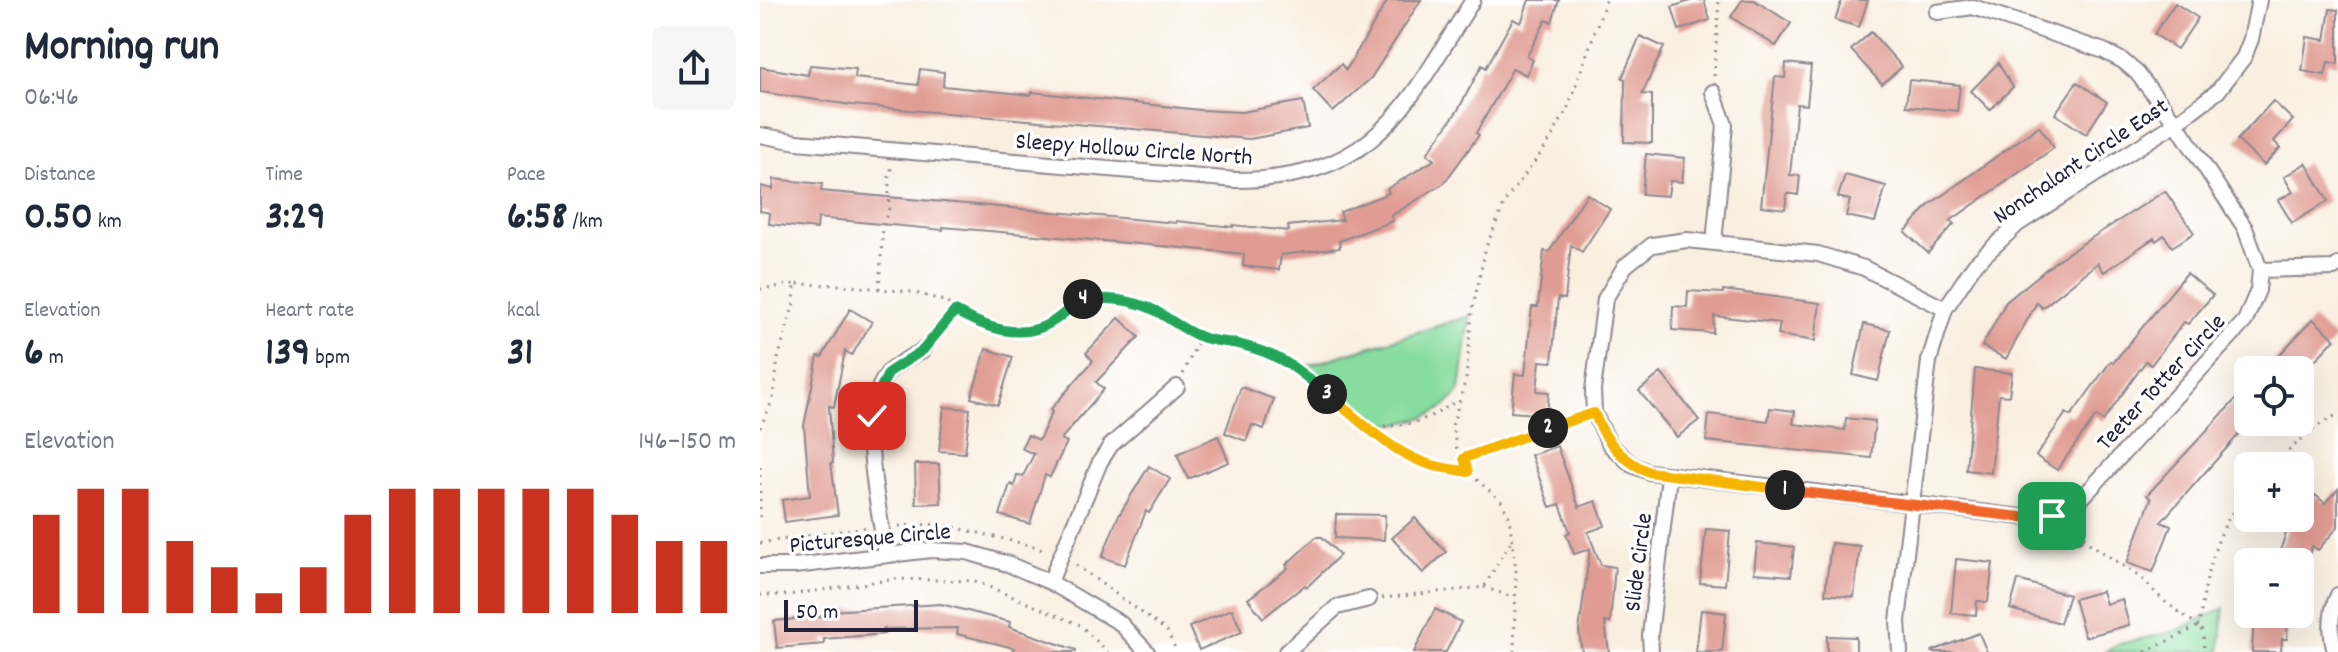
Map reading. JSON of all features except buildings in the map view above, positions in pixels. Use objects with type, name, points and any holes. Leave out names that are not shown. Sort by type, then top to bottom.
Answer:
[{"type":"street","name":"Sleepy Hollow Circle North","points":[[760,135],[797,142],[1236,180],[1286,178],[1309,173],[1352,154],[1390,123],[1473,0]]},
{"type":"street","name":"Nonchalant Circle East","points":[[1900,652],[1898,621],[1929,361],[1945,309],[1975,264],[2018,224],[2176,123],[2218,91],[2244,57],[2259,0]]},
{"type":"street","points":[[1937,12],[1973,7],[2104,51],[2123,61],[2137,73],[2176,123],[2245,228],[2260,270],[2334,268],[2338,265]]},
{"type":"street","points":[[1713,92],[1725,125],[1714,243]]},
{"type":"street","points":[[1594,413],[1593,390],[1605,299],[1625,266],[1652,245],[1687,240],[1841,259],[1945,309]]},
{"type":"street","name":"Teeter Totter Circle","points":[[1594,413],[1601,431],[1632,465],[1669,476],[2038,519],[2052,516],[2082,498],[2245,321],[2258,290],[2260,270]]},
{"type":"street","points":[[886,555],[873,460],[872,416],[877,395],[889,372],[923,350]]},
{"type":"street","points":[[1050,582],[1100,462],[1111,445],[1177,387]]},
{"type":"street","name":"Slide Circle","points":[[1651,652],[1650,635],[1669,476]]},
{"type":"street","points":[[2067,508],[2077,534]]},
{"type":"street","name":"Picturesque Circle","points":[[760,566],[794,566],[931,550],[967,552],[1008,564],[1050,582],[1120,623],[1147,652]]},
{"type":"street","points":[[2335,652],[2331,618],[2338,595]]},
{"type":"street","points":[[1286,652],[1337,607],[1369,599]]},
{"type":"path","points":[[1468,472],[1464,458],[1457,450],[1452,426],[1466,379],[1472,312],[1486,247],[1506,200],[1547,145],[1567,110],[1606,0]]},
{"type":"path","points":[[1713,92],[1719,0]]},
{"type":"path","points":[[879,289],[883,226],[889,208],[889,177],[895,150]]},
{"type":"path","points":[[760,428],[773,399],[778,359],[794,303],[795,284]]},
{"type":"path","points":[[760,289],[795,284],[912,292],[944,301],[977,323],[1017,332],[1037,329],[1053,322],[1081,300],[1113,298],[1154,310],[1200,337],[1238,344],[1288,361],[1380,439],[1427,464],[1468,472],[1501,501],[1509,516],[1516,571],[1514,652]]},
{"type":"path","points":[[923,350],[955,311]]},
{"type":"path","points":[[1177,387],[1200,337]]},
{"type":"path","points":[[1368,427],[1405,426],[1423,421],[1459,398]]},
{"type":"path","points":[[1464,458],[1594,413]]},
{"type":"path","points":[[2287,452],[2319,425],[2338,414]]},
{"type":"path","points":[[760,467],[760,522]]},
{"type":"path","points":[[2199,626],[2207,573],[2216,542],[2234,510]]},
{"type":"path","points":[[2077,534],[2141,578],[2164,601],[2199,626],[2203,633],[2204,652]]},
{"type":"path","points":[[1484,587],[1513,537]]},
{"type":"path","points":[[760,595],[788,595],[895,579],[975,581],[1080,625],[1108,652]]},
{"type":"path","points":[[1369,599],[1484,587],[1514,598]]},
{"type":"path","points":[[2145,652],[2199,626]]},
{"type":"green space","points":[[1470,316],[1460,390],[1446,405],[1421,418],[1391,424],[1368,421],[1304,367]]},
{"type":"green space","points":[[2224,608],[2220,652],[2105,652],[2119,644],[2176,631]]},
{"type":"route","points":[[872,416],[877,395],[889,372],[923,350],[955,311],[977,323],[1017,332],[1037,329],[1053,322],[1081,300],[1113,298],[1154,310],[1200,337],[1238,344],[1288,361],[1380,439],[1427,464],[1468,472],[1464,458],[1594,413],[1610,445],[1632,465],[1649,472],[2038,519],[2052,516]]}]
